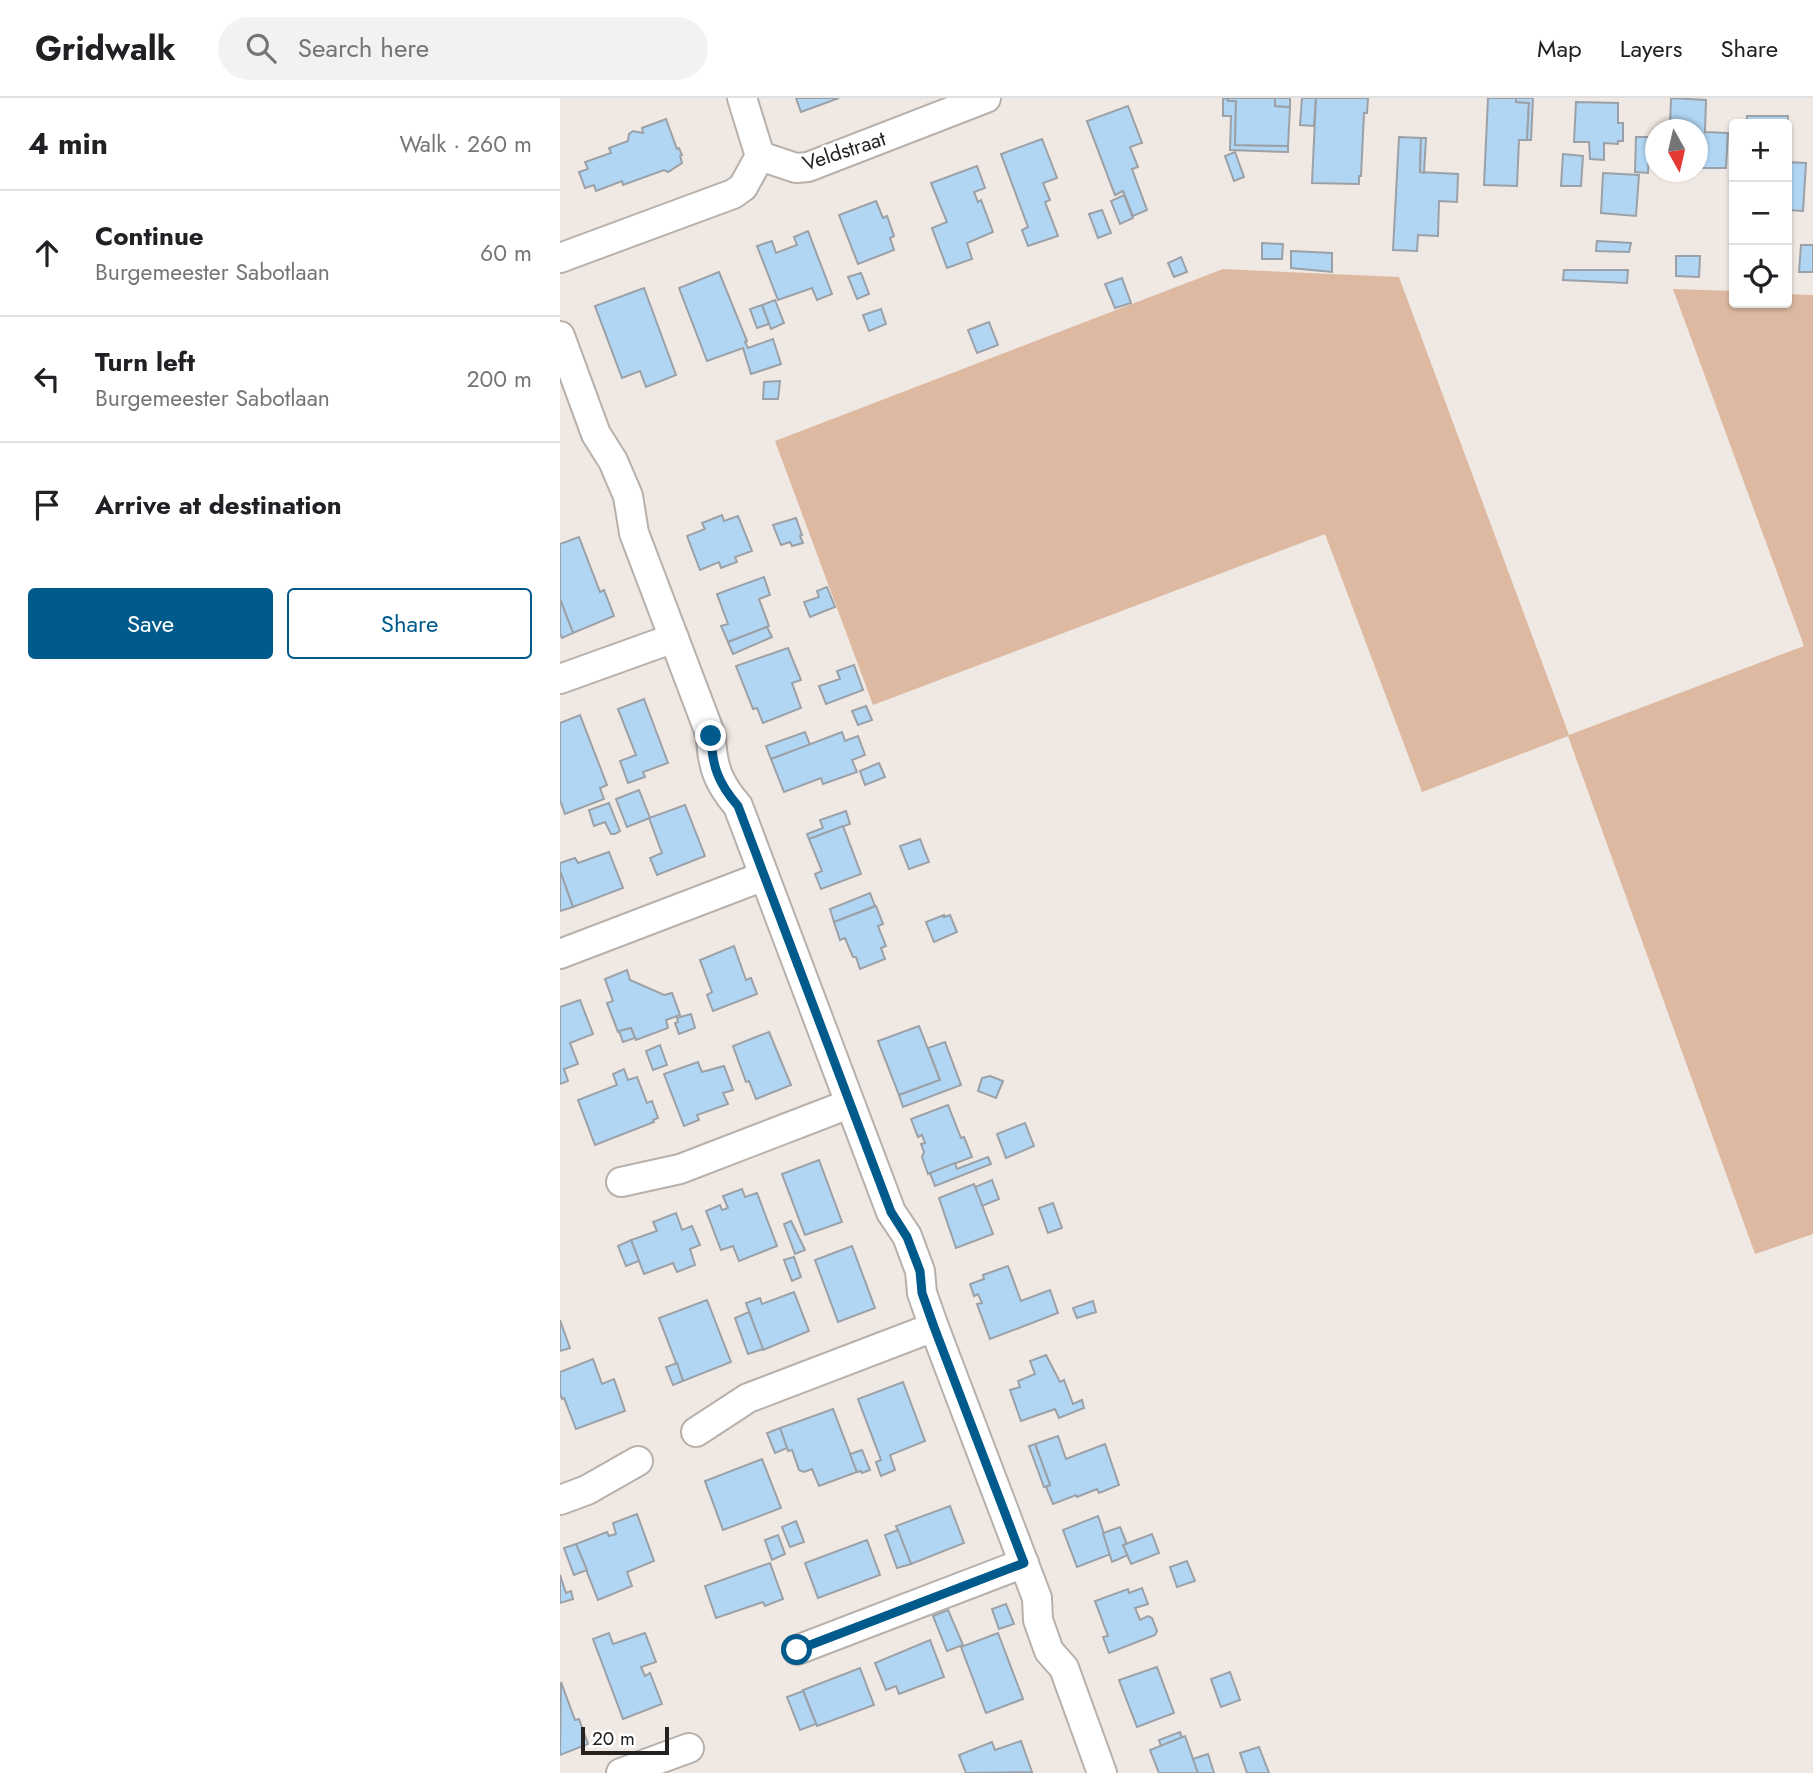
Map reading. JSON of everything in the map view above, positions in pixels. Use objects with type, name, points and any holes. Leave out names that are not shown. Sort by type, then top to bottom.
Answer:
[{"type":"street","points":[[560,258],[733,194],[743,187],[760,156],[742,98]]},
{"type":"street","name":"Veldstraat","points":[[760,156],[796,168],[808,167],[986,98]]},
{"type":"street","points":[[560,337],[596,434],[613,461],[628,496],[634,533],[711,736],[712,759],[723,788],[738,806],[891,1212],[907,1237],[920,1271],[922,1293],[934,1327],[1037,1598],[1038,1620],[1049,1651],[1064,1668],[1102,1773]]},
{"type":"street","points":[[560,679],[674,638]]},
{"type":"street","points":[[560,954],[764,876]]},
{"type":"street","points":[[621,1182],[680,1169],[849,1104]]},
{"type":"street","points":[[696,1432],[748,1398],[934,1327]]},
{"type":"street","points":[[560,1500],[587,1490],[638,1461]]},
{"type":"street","points":[[797,1650],[1024,1563]]},
{"type":"street","points":[[621,1773],[689,1748]]},
{"type":"shaded area","points":[[1223,269],[1399,277],[1569,735],[1804,646],[1673,289],[1729,291],[1729,308],[1792,308],[1792,294],[1813,295],[1813,1234],[1755,1254],[1568,736],[1422,792],[1325,534],[873,705],[775,441]]},
{"type":"building","points":[[796,98],[839,98],[801,112]]},
{"type":"building","points":[[1223,98],[1236,101],[1235,145],[1288,146],[1288,152],[1230,150],[1231,116],[1223,116]]},
{"type":"building","points":[[1228,98],[1275,98],[1275,106],[1290,107],[1288,146],[1235,145],[1236,101],[1228,101]]},
{"type":"building","points":[[1275,98],[1290,98],[1290,107],[1275,106]]},
{"type":"building","points":[[1302,98],[1316,98],[1314,126],[1300,125]]},
{"type":"building","points":[[1316,98],[1368,98],[1367,113],[1364,113],[1359,184],[1312,183]]},
{"type":"building","points":[[1488,98],[1516,98],[1516,102],[1529,103],[1527,140],[1519,140],[1517,186],[1484,185]]},
{"type":"building","points":[[1516,98],[1533,98],[1531,140],[1527,140],[1529,103],[1516,102]]},
{"type":"building","points":[[1671,98],[1706,100],[1705,119],[1670,119]]},
{"type":"building","points":[[1576,102],[1618,103],[1618,123],[1623,123],[1623,141],[1618,141],[1618,144],[1604,143],[1604,160],[1590,159],[1589,142],[1574,142]]},
{"type":"building","points":[[1128,106],[1142,143],[1130,147],[1138,167],[1132,169],[1147,210],[1133,216],[1123,191],[1115,195],[1087,121]]},
{"type":"building","points":[[1747,116],[1788,116],[1788,119],[1747,119]]},
{"type":"building","points":[[666,119],[677,149],[679,148],[682,155],[682,163],[668,172],[664,170],[623,185],[622,181],[596,191],[594,185],[585,188],[579,172],[588,169],[585,162],[611,153],[609,148],[628,141],[629,134],[633,131],[643,133],[642,128]]},
{"type":"building","points":[[1708,132],[1728,133],[1726,168],[1708,168]]},
{"type":"building","points":[[1399,137],[1421,138],[1420,172],[1458,174],[1457,202],[1439,201],[1438,236],[1418,235],[1417,251],[1393,250]]},
{"type":"building","points":[[1636,137],[1645,137],[1645,173],[1635,172]]},
{"type":"building","points":[[1421,138],[1426,138],[1424,173],[1420,172]]},
{"type":"building","points":[[1042,139],[1057,178],[1043,183],[1050,200],[1045,202],[1058,236],[1028,246],[1022,230],[1028,227],[1001,154]]},
{"type":"building","points":[[1235,152],[1244,177],[1234,181],[1225,156]]},
{"type":"building","points":[[1563,154],[1583,156],[1581,186],[1561,186]]},
{"type":"building","points":[[1792,162],[1806,163],[1803,211],[1792,210]]},
{"type":"building","points":[[977,166],[985,188],[974,192],[978,202],[981,200],[993,232],[967,243],[972,259],[947,268],[932,228],[947,222],[931,183]]},
{"type":"building","points":[[1603,173],[1639,175],[1636,216],[1601,213]]},
{"type":"building","points":[[1124,195],[1133,218],[1120,224],[1111,201]]},
{"type":"building","points":[[876,201],[883,218],[887,216],[894,236],[890,238],[894,250],[858,264],[839,215]]},
{"type":"building","points":[[1102,210],[1111,233],[1098,238],[1089,214]]},
{"type":"building","points":[[808,231],[832,294],[817,300],[812,288],[778,300],[757,246],[772,241],[776,253],[797,245],[794,237]]},
{"type":"building","points":[[1597,241],[1631,243],[1629,252],[1596,251]]},
{"type":"building","points":[[1262,243],[1283,244],[1282,259],[1262,259]]},
{"type":"building","points":[[1801,245],[1813,245],[1813,272],[1799,272]]},
{"type":"building","points":[[1291,251],[1332,253],[1332,272],[1291,268]]},
{"type":"building","points":[[1676,256],[1700,256],[1699,277],[1676,276]]},
{"type":"building","points":[[1181,257],[1187,272],[1174,277],[1168,263]]},
{"type":"building","points":[[1564,270],[1628,270],[1627,283],[1563,280]]},
{"type":"building","points":[[719,272],[748,348],[773,339],[781,364],[751,374],[743,348],[707,361],[679,288]]},
{"type":"building","points":[[861,273],[869,294],[857,299],[848,277]]},
{"type":"building","points":[[1122,278],[1131,303],[1115,308],[1105,284]]},
{"type":"building","points":[[644,288],[676,375],[646,387],[640,371],[622,378],[595,306]]},
{"type":"building","points":[[775,300],[784,323],[771,329],[762,305]]},
{"type":"building","points":[[762,305],[769,324],[757,328],[750,309]]},
{"type":"building","points":[[881,309],[886,324],[869,331],[863,315]]},
{"type":"building","points":[[989,322],[998,345],[977,353],[968,330]]},
{"type":"building","points":[[780,381],[778,399],[763,399],[764,382]]},
{"type":"building","points":[[722,515],[724,521],[738,516],[752,551],[735,557],[737,562],[721,568],[719,562],[700,570],[687,536],[705,529],[702,523]]},
{"type":"building","points":[[796,518],[803,543],[792,546],[790,542],[781,545],[773,525]]},
{"type":"building","points":[[579,537],[600,592],[604,590],[614,616],[573,633],[560,599],[560,544]]},
{"type":"building","points":[[764,577],[770,595],[759,599],[769,626],[728,642],[721,626],[728,624],[717,594]]},
{"type":"building","points":[[827,587],[835,607],[810,617],[804,602],[819,597],[817,591]]},
{"type":"building","points":[[560,599],[573,633],[562,638],[560,633]]},
{"type":"building","points":[[767,627],[772,637],[733,654],[728,642]]},
{"type":"building","points":[[788,648],[801,680],[792,683],[801,708],[763,723],[757,708],[753,709],[736,666]]},
{"type":"building","points":[[854,665],[863,690],[826,704],[819,686],[840,679],[837,671]]},
{"type":"building","points":[[644,699],[668,763],[643,772],[645,777],[628,783],[620,761],[636,755],[618,709]]},
{"type":"building","points":[[866,706],[872,720],[858,725],[852,711]]},
{"type":"building","points":[[580,715],[607,785],[600,788],[604,799],[565,814],[560,800],[560,723]]},
{"type":"building","points":[[805,732],[810,745],[771,759],[766,746]]},
{"type":"building","points":[[842,732],[845,741],[858,736],[865,755],[852,760],[857,772],[823,784],[821,778],[784,792],[771,759]]},
{"type":"building","points":[[879,763],[885,777],[865,785],[860,771]]},
{"type":"building","points":[[639,790],[650,818],[627,827],[616,799]]},
{"type":"building","points":[[609,803],[620,831],[615,834],[611,834],[605,822],[594,826],[589,810]]},
{"type":"building","points":[[685,805],[705,856],[657,875],[650,858],[662,853],[649,818]]},
{"type":"building","points":[[846,811],[850,824],[809,839],[807,834],[823,828],[820,820]]},
{"type":"building","points":[[843,826],[861,874],[821,889],[815,874],[822,871],[809,839]]},
{"type":"building","points":[[920,839],[929,862],[909,869],[900,846]]},
{"type":"building","points":[[609,852],[623,888],[573,907],[560,871],[560,863],[575,858],[578,863]]},
{"type":"building","points":[[560,871],[573,907],[560,911]]},
{"type":"building","points":[[870,893],[875,906],[834,922],[830,909]]},
{"type":"building","points":[[876,906],[883,924],[878,926],[886,946],[881,948],[885,959],[860,969],[845,938],[840,940],[834,922]]},
{"type":"building","points":[[950,915],[957,932],[934,942],[926,922]]},
{"type":"building","points":[[734,946],[746,980],[751,978],[757,994],[713,1011],[707,995],[712,992],[700,960]]},
{"type":"building","points":[[627,970],[630,980],[664,995],[672,993],[680,1015],[666,1020],[668,1028],[636,1040],[631,1028],[618,1032],[607,1003],[613,1001],[605,979]]},
{"type":"building","points":[[580,1000],[593,1034],[570,1043],[578,1064],[564,1069],[568,1081],[560,1084],[560,1007]]},
{"type":"building","points":[[691,1014],[695,1028],[679,1034],[675,1023],[678,1022],[677,1018]]},
{"type":"building","points":[[919,1026],[940,1080],[899,1095],[878,1041]]},
{"type":"building","points":[[631,1028],[635,1038],[623,1042],[619,1031]]},
{"type":"building","points":[[769,1032],[791,1085],[756,1099],[749,1081],[746,1082],[733,1046]]},
{"type":"building","points":[[945,1042],[961,1085],[903,1107],[899,1095],[940,1080],[928,1048]]},
{"type":"building","points":[[660,1045],[667,1065],[653,1070],[646,1051]]},
{"type":"building","points":[[698,1062],[702,1072],[724,1066],[733,1090],[723,1093],[728,1104],[697,1115],[699,1120],[684,1126],[664,1074]]},
{"type":"building","points":[[624,1069],[628,1080],[637,1077],[647,1103],[652,1101],[658,1118],[653,1120],[654,1122],[595,1145],[578,1100],[617,1085],[613,1074]]},
{"type":"building","points":[[990,1076],[1003,1081],[996,1098],[978,1091],[982,1078]]},
{"type":"building","points":[[948,1105],[972,1157],[928,1174],[922,1157],[924,1152],[921,1144],[925,1143],[922,1135],[918,1137],[911,1119]]},
{"type":"building","points":[[1025,1123],[1034,1146],[1006,1158],[997,1134]]},
{"type":"building","points":[[988,1157],[991,1164],[935,1186],[930,1173],[955,1163],[957,1169]]},
{"type":"building","points":[[819,1160],[842,1222],[805,1235],[782,1174]]},
{"type":"building","points":[[992,1180],[999,1199],[982,1206],[975,1187]]},
{"type":"building","points":[[974,1184],[993,1234],[956,1248],[939,1198]]},
{"type":"building","points":[[742,1189],[745,1197],[757,1193],[777,1246],[739,1261],[733,1246],[721,1250],[706,1211],[720,1205],[722,1210],[728,1208],[723,1196]]},
{"type":"building","points":[[1053,1203],[1062,1228],[1048,1233],[1039,1208]]},
{"type":"building","points":[[676,1213],[682,1230],[692,1226],[700,1245],[690,1249],[695,1265],[677,1272],[673,1263],[644,1274],[631,1240],[657,1231],[653,1222]]},
{"type":"building","points":[[791,1221],[805,1250],[795,1254],[784,1224]]},
{"type":"building","points":[[631,1240],[639,1261],[626,1266],[618,1246]]},
{"type":"building","points":[[852,1246],[875,1308],[838,1322],[815,1260]]},
{"type":"building","points":[[794,1257],[801,1277],[792,1281],[784,1260]]},
{"type":"building","points":[[1008,1266],[1021,1301],[1050,1290],[1058,1313],[990,1339],[977,1304],[982,1303],[978,1294],[974,1296],[970,1284],[984,1279],[983,1275]]},
{"type":"building","points":[[794,1292],[809,1331],[763,1350],[746,1303],[760,1298],[762,1304]]},
{"type":"building","points":[[707,1300],[731,1362],[683,1381],[659,1318]]},
{"type":"building","points":[[1093,1301],[1096,1312],[1077,1318],[1073,1308]]},
{"type":"building","points":[[749,1312],[763,1349],[748,1354],[735,1318]]},
{"type":"building","points":[[560,1320],[570,1348],[560,1351]]},
{"type":"building","points":[[1046,1355],[1060,1382],[1064,1380],[1073,1404],[1082,1400],[1084,1408],[1059,1418],[1055,1409],[1021,1421],[1010,1390],[1020,1387],[1018,1381],[1035,1374],[1030,1361]]},
{"type":"building","points":[[593,1359],[602,1384],[614,1379],[625,1411],[576,1429],[560,1393],[560,1372]]},
{"type":"building","points":[[677,1363],[683,1381],[673,1385],[666,1367]]},
{"type":"building","points":[[903,1382],[925,1441],[890,1455],[895,1470],[881,1476],[876,1462],[881,1460],[858,1399]]},
{"type":"building","points":[[833,1409],[857,1472],[819,1486],[812,1469],[804,1472],[799,1470],[792,1450],[788,1451],[780,1428]]},
{"type":"building","points":[[780,1428],[787,1448],[775,1453],[767,1433]]},
{"type":"building","points":[[1058,1436],[1066,1459],[1105,1444],[1119,1485],[1099,1493],[1097,1489],[1077,1497],[1076,1495],[1053,1504],[1046,1487],[1050,1485],[1035,1444]]},
{"type":"building","points":[[1035,1444],[1050,1485],[1044,1487],[1029,1446]]},
{"type":"building","points":[[862,1450],[870,1470],[862,1473],[857,1472],[850,1454]]},
{"type":"building","points":[[762,1459],[781,1508],[723,1530],[705,1481]]},
{"type":"building","points":[[950,1506],[964,1543],[911,1564],[896,1526]]},
{"type":"building","points":[[637,1514],[654,1561],[627,1572],[632,1586],[598,1600],[576,1544],[607,1532],[609,1536],[616,1534],[613,1523]]},
{"type":"building","points":[[1098,1516],[1111,1554],[1077,1567],[1063,1530]]},
{"type":"building","points":[[796,1521],[804,1542],[790,1547],[782,1527]]},
{"type":"building","points":[[1120,1527],[1128,1555],[1112,1562],[1103,1533]]},
{"type":"building","points":[[898,1530],[911,1564],[897,1568],[885,1535]]},
{"type":"building","points":[[1152,1534],[1159,1553],[1131,1564],[1123,1545]]},
{"type":"building","points":[[778,1535],[785,1554],[772,1560],[765,1540]]},
{"type":"building","points":[[867,1540],[880,1575],[818,1598],[805,1563]]},
{"type":"building","points":[[576,1544],[587,1570],[574,1575],[564,1548]]},
{"type":"building","points":[[1187,1561],[1195,1581],[1177,1587],[1170,1567]]},
{"type":"building","points":[[770,1563],[783,1599],[765,1606],[763,1602],[716,1618],[705,1586]]},
{"type":"building","points":[[560,1575],[566,1593],[571,1591],[573,1599],[560,1603]]},
{"type":"building","points":[[1142,1588],[1148,1604],[1135,1608],[1140,1620],[1148,1616],[1152,1618],[1157,1631],[1155,1635],[1109,1653],[1103,1637],[1108,1636],[1095,1601],[1128,1589],[1129,1593]]},
{"type":"building","points":[[1006,1604],[1014,1624],[999,1629],[992,1609]]},
{"type":"building","points":[[948,1610],[963,1645],[947,1651],[933,1616]]},
{"type":"building","points":[[609,1633],[613,1644],[645,1633],[656,1662],[641,1667],[645,1676],[650,1673],[662,1704],[623,1719],[593,1639]]},
{"type":"building","points":[[998,1633],[1023,1699],[986,1713],[961,1647]]},
{"type":"building","points":[[930,1640],[944,1677],[899,1694],[896,1686],[886,1690],[875,1663]]},
{"type":"building","points":[[1157,1667],[1174,1713],[1137,1727],[1119,1680]]},
{"type":"building","points":[[860,1668],[874,1705],[817,1726],[803,1690]]},
{"type":"building","points":[[1230,1672],[1240,1700],[1221,1707],[1211,1679]]},
{"type":"building","points":[[561,1682],[575,1720],[579,1719],[588,1744],[560,1755]]},
{"type":"building","points":[[803,1691],[816,1724],[800,1730],[787,1697]]},
{"type":"building","points":[[1180,1732],[1182,1738],[1161,1746],[1159,1740]]},
{"type":"building","points":[[1185,1736],[1198,1773],[1159,1773],[1150,1750]]},
{"type":"building","points":[[1021,1741],[1032,1772],[966,1773],[959,1755],[992,1742],[995,1750]]},
{"type":"building","points":[[1259,1747],[1269,1773],[1247,1773],[1240,1753]]},
{"type":"building","points":[[1208,1754],[1214,1773],[1198,1773],[1193,1759]]},
{"type":"route","points":[[711,736],[712,759],[723,788],[738,806],[891,1212],[907,1237],[920,1271],[922,1293],[934,1327],[1024,1563],[797,1650]]}]
